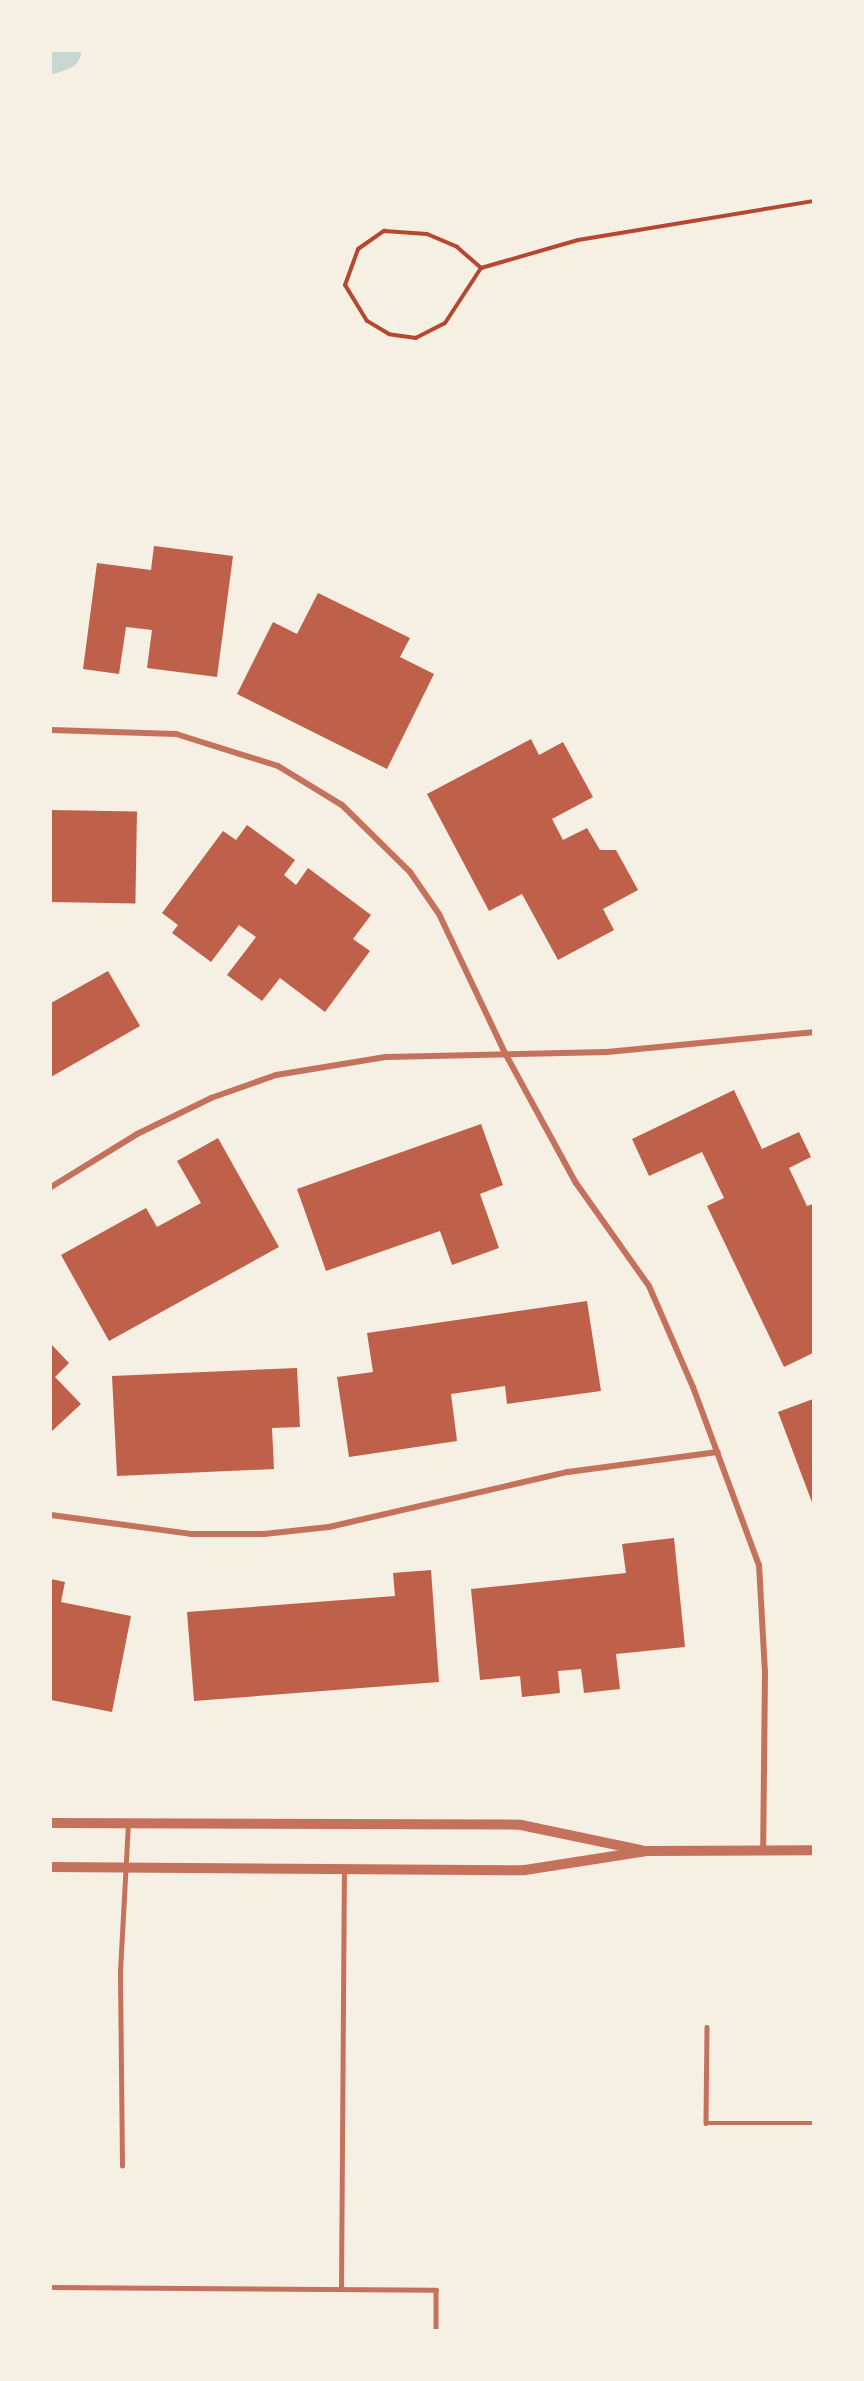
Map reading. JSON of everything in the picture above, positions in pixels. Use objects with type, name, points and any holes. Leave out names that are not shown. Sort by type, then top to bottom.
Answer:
[{"type":"street","points":[[51,730],[176,734],[222,745],[278,766],[342,805],[410,872],[439,914],[504,1053],[576,1183],[648,1286],[718,1452],[759,1565],[765,1672],[763,1850]]},
{"type":"street","points":[[51,1187],[137,1134],[212,1098],[276,1075],[386,1057],[607,1052],[813,1032]]},
{"type":"street","points":[[51,1515],[191,1534],[264,1534],[329,1527],[568,1472],[718,1452]]},
{"type":"street","points":[[51,1822],[521,1825],[647,1851]]},
{"type":"street","points":[[51,1868],[525,1870],[647,1851],[813,1850]]},
{"type":"lane","points":[[122,2166],[120,1971],[128,1823]]},
{"type":"lane","points":[[341,2289],[344,1869]]},
{"type":"lane","points":[[707,2026],[706,2123],[813,2123]]},
{"type":"lane","points":[[51,2287],[436,2290],[436,2330]]},
{"type":"path","points":[[481,268],[457,247],[427,234],[384,231],[358,249],[345,285],[367,321],[389,334],[416,338],[445,323],[481,268],[579,240],[813,201]]},
{"type":"building","points":[[154,546],[233,556],[217,677],[147,668],[152,630],[126,627],[119,674],[83,669],[97,563],[151,570]]},
{"type":"building","points":[[318,593],[410,638],[400,657],[434,674],[387,769],[237,694],[273,622],[297,634]]},
{"type":"building","points":[[531,739],[539,755],[563,742],[593,797],[552,819],[563,840],[587,828],[600,850],[616,850],[638,890],[603,909],[614,930],[558,960],[522,894],[489,911],[427,794]]},
{"type":"building","points":[[51,810],[137,812],[135,903],[51,902]]},
{"type":"building","points":[[247,825],[295,860],[284,875],[296,885],[308,868],[371,915],[353,939],[370,951],[325,1012],[280,978],[262,1001],[227,975],[256,937],[239,925],[211,962],[172,933],[178,925],[162,913],[223,831],[236,840]]},
{"type":"building","points":[[108,971],[140,1026],[51,1077],[51,1003]]},
{"type":"building","points":[[734,1090],[762,1149],[799,1132],[811,1157],[789,1168],[807,1206],[813,1204],[813,1353],[784,1367],[707,1206],[724,1198],[702,1152],[649,1176],[632,1139]]},
{"type":"building","points":[[481,1124],[503,1185],[480,1194],[499,1248],[452,1265],[440,1231],[326,1271],[297,1189]]},
{"type":"building","points":[[218,1138],[279,1247],[109,1341],[61,1255],[146,1208],[157,1227],[201,1203],[177,1161]]},
{"type":"building","points":[[587,1301],[601,1391],[507,1404],[505,1386],[451,1394],[457,1441],[349,1457],[337,1377],[373,1372],[367,1333]]},
{"type":"building","points":[[51,1344],[69,1363],[55,1377],[81,1404],[51,1432]]},
{"type":"building","points":[[297,1368],[300,1427],[272,1428],[274,1469],[117,1476],[112,1376]]},
{"type":"building","points":[[813,1399],[813,1505],[778,1412]]},
{"type":"building","points":[[674,1538],[685,1647],[616,1654],[620,1689],[584,1693],[581,1669],[558,1671],[560,1693],[522,1697],[520,1676],[480,1680],[471,1589],[626,1573],[622,1544]]},
{"type":"building","points":[[431,1570],[439,1682],[194,1701],[187,1612],[395,1596],[393,1573]]},
{"type":"building","points":[[51,1579],[65,1582],[61,1602],[131,1616],[112,1712],[51,1700]]},
{"type":"waterway","points":[[51,55],[62,51]]}]
